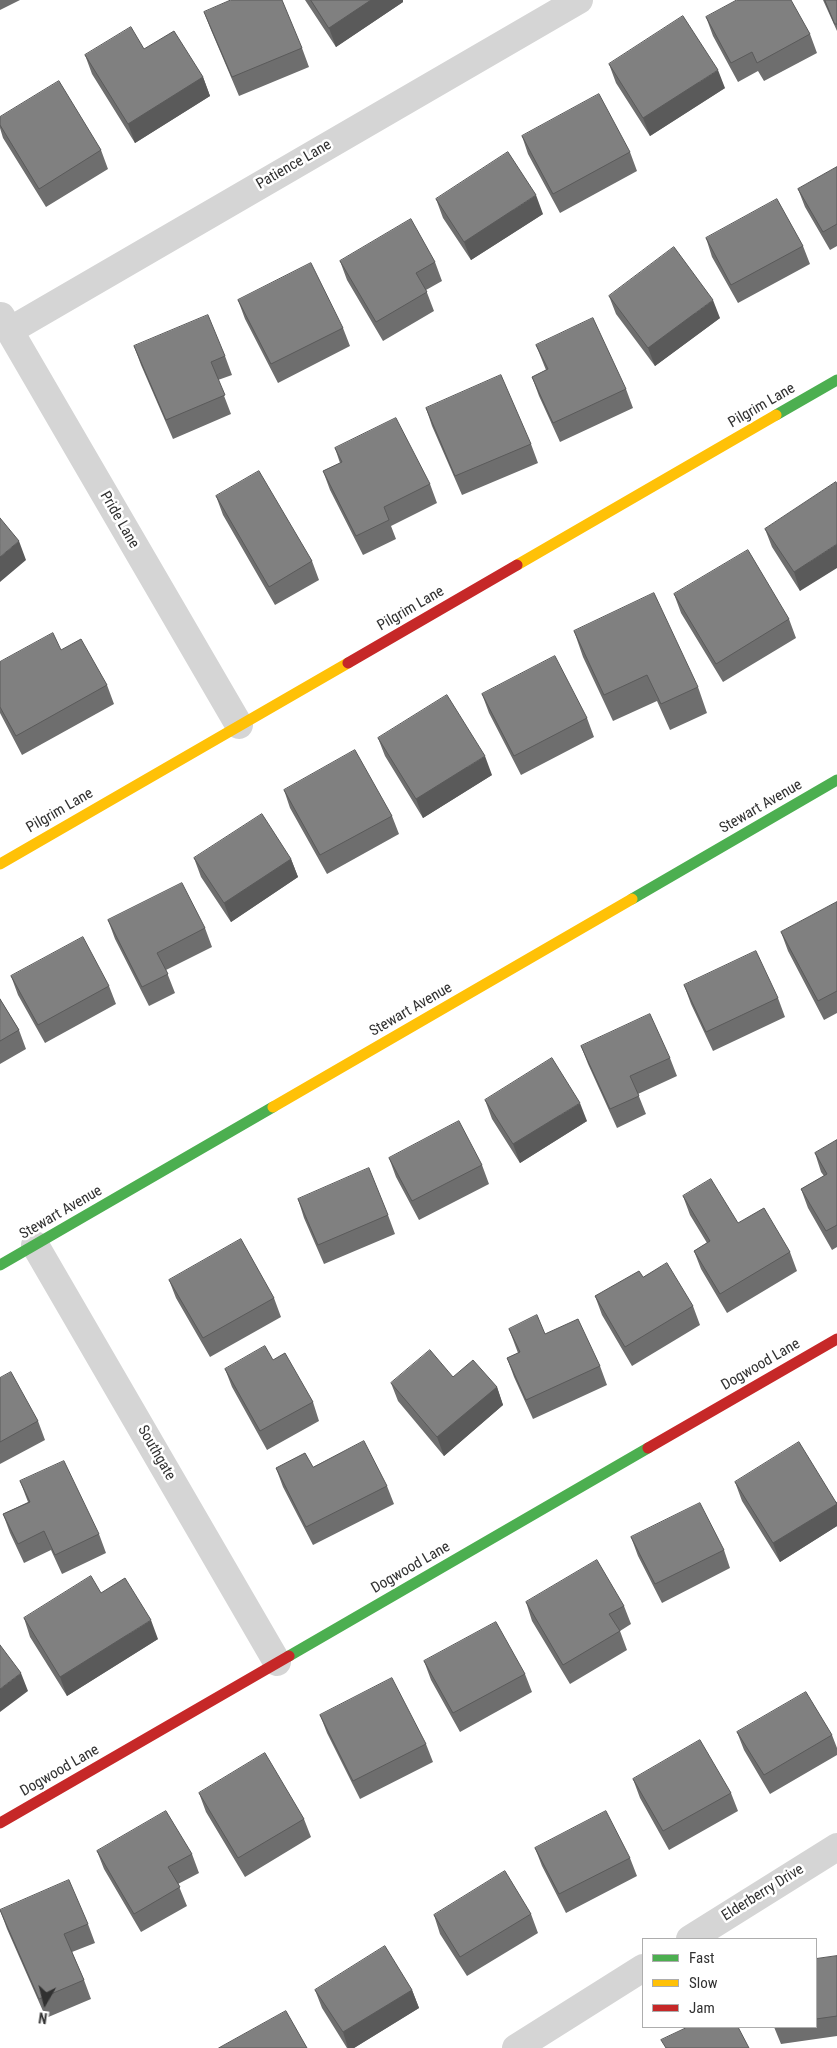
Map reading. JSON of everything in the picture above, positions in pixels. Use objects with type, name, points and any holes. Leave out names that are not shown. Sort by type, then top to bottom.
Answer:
[{"type":"street","name":"Patience Lane","points":[[5,323],[579,0]]},
{"type":"street","name":"Pride Lane","points":[[5,323],[239,725]]},
{"type":"street","name":"Pilgrim Lane","points":[[0,864],[837,380]]},
{"type":"street","name":"Stewart Avenue","points":[[0,1265],[837,780]]},
{"type":"street","name":"Southgate","points":[[35,1245],[277,1662]]},
{"type":"street","name":"Dogwood Lane","points":[[0,1823],[837,1339]]},
{"type":"street","name":"Elderberry Drive","points":[[692,1938],[837,1847]]},
{"type":"street","points":[[516,2048],[642,1969]]},
{"type":"building","points":[[231,0],[282,0],[302,48],[232,77],[204,12]]},
{"type":"building","points":[[311,0],[371,0],[329,28]]},
{"type":"building","points":[[737,0],[791,0],[810,34],[757,63],[752,52],[731,63],[706,17]]},
{"type":"building","points":[[825,0],[837,0],[837,24],[835,24]]},
{"type":"building","points":[[683,16],[718,70],[643,118],[609,64]]},
{"type":"building","points":[[131,27],[144,49],[174,31],[203,77],[128,124],[85,55]]},
{"type":"building","points":[[59,81],[101,150],[39,189],[0,125],[0,117]]},
{"type":"building","points":[[599,94],[630,152],[553,194],[522,136]]},
{"type":"building","points":[[508,152],[536,195],[464,242],[436,199]]},
{"type":"building","points":[[837,167],[837,224],[823,232],[798,189]]},
{"type":"building","points":[[777,199],[803,246],[731,285],[706,238]]},
{"type":"building","points":[[411,219],[435,262],[416,273],[427,292],[376,322],[340,261]]},
{"type":"building","points":[[674,247],[713,300],[648,348],[609,296]]},
{"type":"building","points":[[311,263],[343,328],[271,364],[238,300]]},
{"type":"building","points":[[208,315],[225,356],[211,362],[225,395],[166,420],[134,346]]},
{"type":"building","points":[[593,318],[626,389],[553,423],[532,377],[548,369],[536,345]]},
{"type":"building","points":[[501,375],[531,444],[455,476],[426,408]]},
{"type":"building","points":[[396,418],[430,484],[384,507],[389,520],[356,536],[323,471],[342,462],[335,448]]},
{"type":"building","points":[[259,471],[312,561],[269,587],[216,496]]},
{"type":"building","points":[[836,482],[837,544],[794,572],[765,529]]},
{"type":"building","points":[[0,518],[19,541],[0,557]]},
{"type":"building","points":[[748,550],[789,619],[716,664],[674,594]]},
{"type":"building","points":[[654,593],[698,687],[661,704],[647,675],[604,695],[574,631]]},
{"type":"building","points":[[53,633],[61,650],[81,639],[107,685],[16,736],[0,707],[0,662]]},
{"type":"building","points":[[555,656],[587,718],[514,756],[482,694]]},
{"type":"building","points":[[447,695],[485,756],[416,799],[378,738]]},
{"type":"building","points":[[355,750],[392,816],[320,855],[284,790]]},
{"type":"building","points":[[262,814],[291,859],[224,903],[194,858]]},
{"type":"building","points":[[182,883],[205,928],[157,953],[168,974],[142,987],[108,920]]},
{"type":"building","points":[[837,902],[837,991],[818,1001],[781,932]]},
{"type":"building","points":[[83,937],[109,986],[38,1025],[11,976]]},
{"type":"building","points":[[756,951],[778,998],[706,1032],[684,985]]},
{"type":"building","points":[[0,999],[19,1030],[0,1041]]},
{"type":"building","points":[[650,1014],[670,1058],[630,1076],[639,1096],[610,1109],[581,1046]]},
{"type":"building","points":[[552,1058],[580,1103],[513,1144],[485,1100]]},
{"type":"building","points":[[459,1121],[482,1165],[412,1201],[389,1158]]},
{"type":"building","points":[[837,1140],[837,1225],[826,1231],[801,1189],[827,1174],[815,1153]]},
{"type":"building","points":[[369,1168],[388,1215],[318,1245],[298,1199]]},
{"type":"building","points":[[711,1179],[738,1223],[764,1208],[790,1252],[720,1294],[694,1251],[710,1241],[683,1196]]},
{"type":"building","points":[[241,1239],[274,1298],[203,1338],[169,1280]]},
{"type":"building","points":[[667,1263],[693,1306],[625,1347],[595,1296],[639,1271],[643,1277]]},
{"type":"building","points":[[537,1315],[545,1334],[578,1319],[600,1366],[526,1400],[507,1358],[520,1352],[509,1329]]},
{"type":"building","points":[[265,1346],[273,1360],[285,1353],[313,1402],[260,1431],[225,1369]]},
{"type":"building","points":[[430,1350],[453,1377],[473,1360],[497,1387],[437,1437],[391,1383]]},
{"type":"building","points":[[11,1372],[38,1421],[0,1442],[0,1378]]},
{"type":"building","points":[[364,1441],[387,1486],[306,1527],[276,1468],[305,1453],[313,1467]]},
{"type":"building","points":[[799,1442],[837,1504],[773,1543],[735,1482]]},
{"type":"building","points":[[64,1461],[99,1534],[55,1555],[44,1531],[18,1544],[3,1514],[30,1502],[20,1481]]},
{"type":"building","points":[[700,1503],[724,1550],[655,1584],[631,1537]]},
{"type":"building","points":[[597,1560],[624,1606],[609,1614],[620,1631],[563,1665],[526,1602]]},
{"type":"building","points":[[91,1576],[101,1593],[125,1578],[151,1620],[60,1677],[24,1618]]},
{"type":"building","points":[[496,1622],[525,1674],[453,1713],[424,1661]]},
{"type":"building","points":[[0,1645],[21,1673],[0,1689]]},
{"type":"building","points":[[392,1678],[426,1744],[353,1781],[320,1715]]},
{"type":"building","points":[[806,1692],[832,1735],[764,1775],[737,1732]]},
{"type":"building","points":[[700,1740],[731,1793],[663,1831],[633,1779]]},
{"type":"building","points":[[265,1753],[304,1819],[238,1858],[199,1793]]},
{"type":"building","points":[[166,1811],[192,1854],[168,1867],[180,1887],[134,1914],[97,1851]]},
{"type":"building","points":[[606,1811],[630,1858],[559,1894],[535,1848]]},
{"type":"building","points":[[505,1871],[531,1914],[460,1957],[434,1915]]},
{"type":"building","points":[[69,1880],[88,1924],[64,1934],[84,1980],[39,1999],[0,1910]]},
{"type":"building","points":[[385,1946],[412,1990],[343,2032],[315,1990]]},
{"type":"building","points":[[837,1956],[837,2016],[817,2019],[817,1959]]},
{"type":"building","points":[[286,2011],[307,2048],[219,2048]]},
{"type":"building","points":[[686,2028],[739,2028],[749,2048],[666,2048],[661,2040]]},
{"type":"traffic: fast","points":[[776,415],[837,380]]},
{"type":"traffic: fast","points":[[632,899],[837,780]]},
{"type":"traffic: fast","points":[[0,1265],[273,1107]]},
{"type":"traffic: fast","points":[[289,1656],[648,1448]]},
{"type":"traffic: slow","points":[[517,565],[776,415]]},
{"type":"traffic: slow","points":[[0,864],[348,663]]},
{"type":"traffic: slow","points":[[273,1107],[632,899]]},
{"type":"traffic: jam","points":[[348,663],[517,565]]},
{"type":"traffic: jam","points":[[648,1448],[837,1339]]},
{"type":"traffic: jam","points":[[0,1823],[289,1656]]}]
